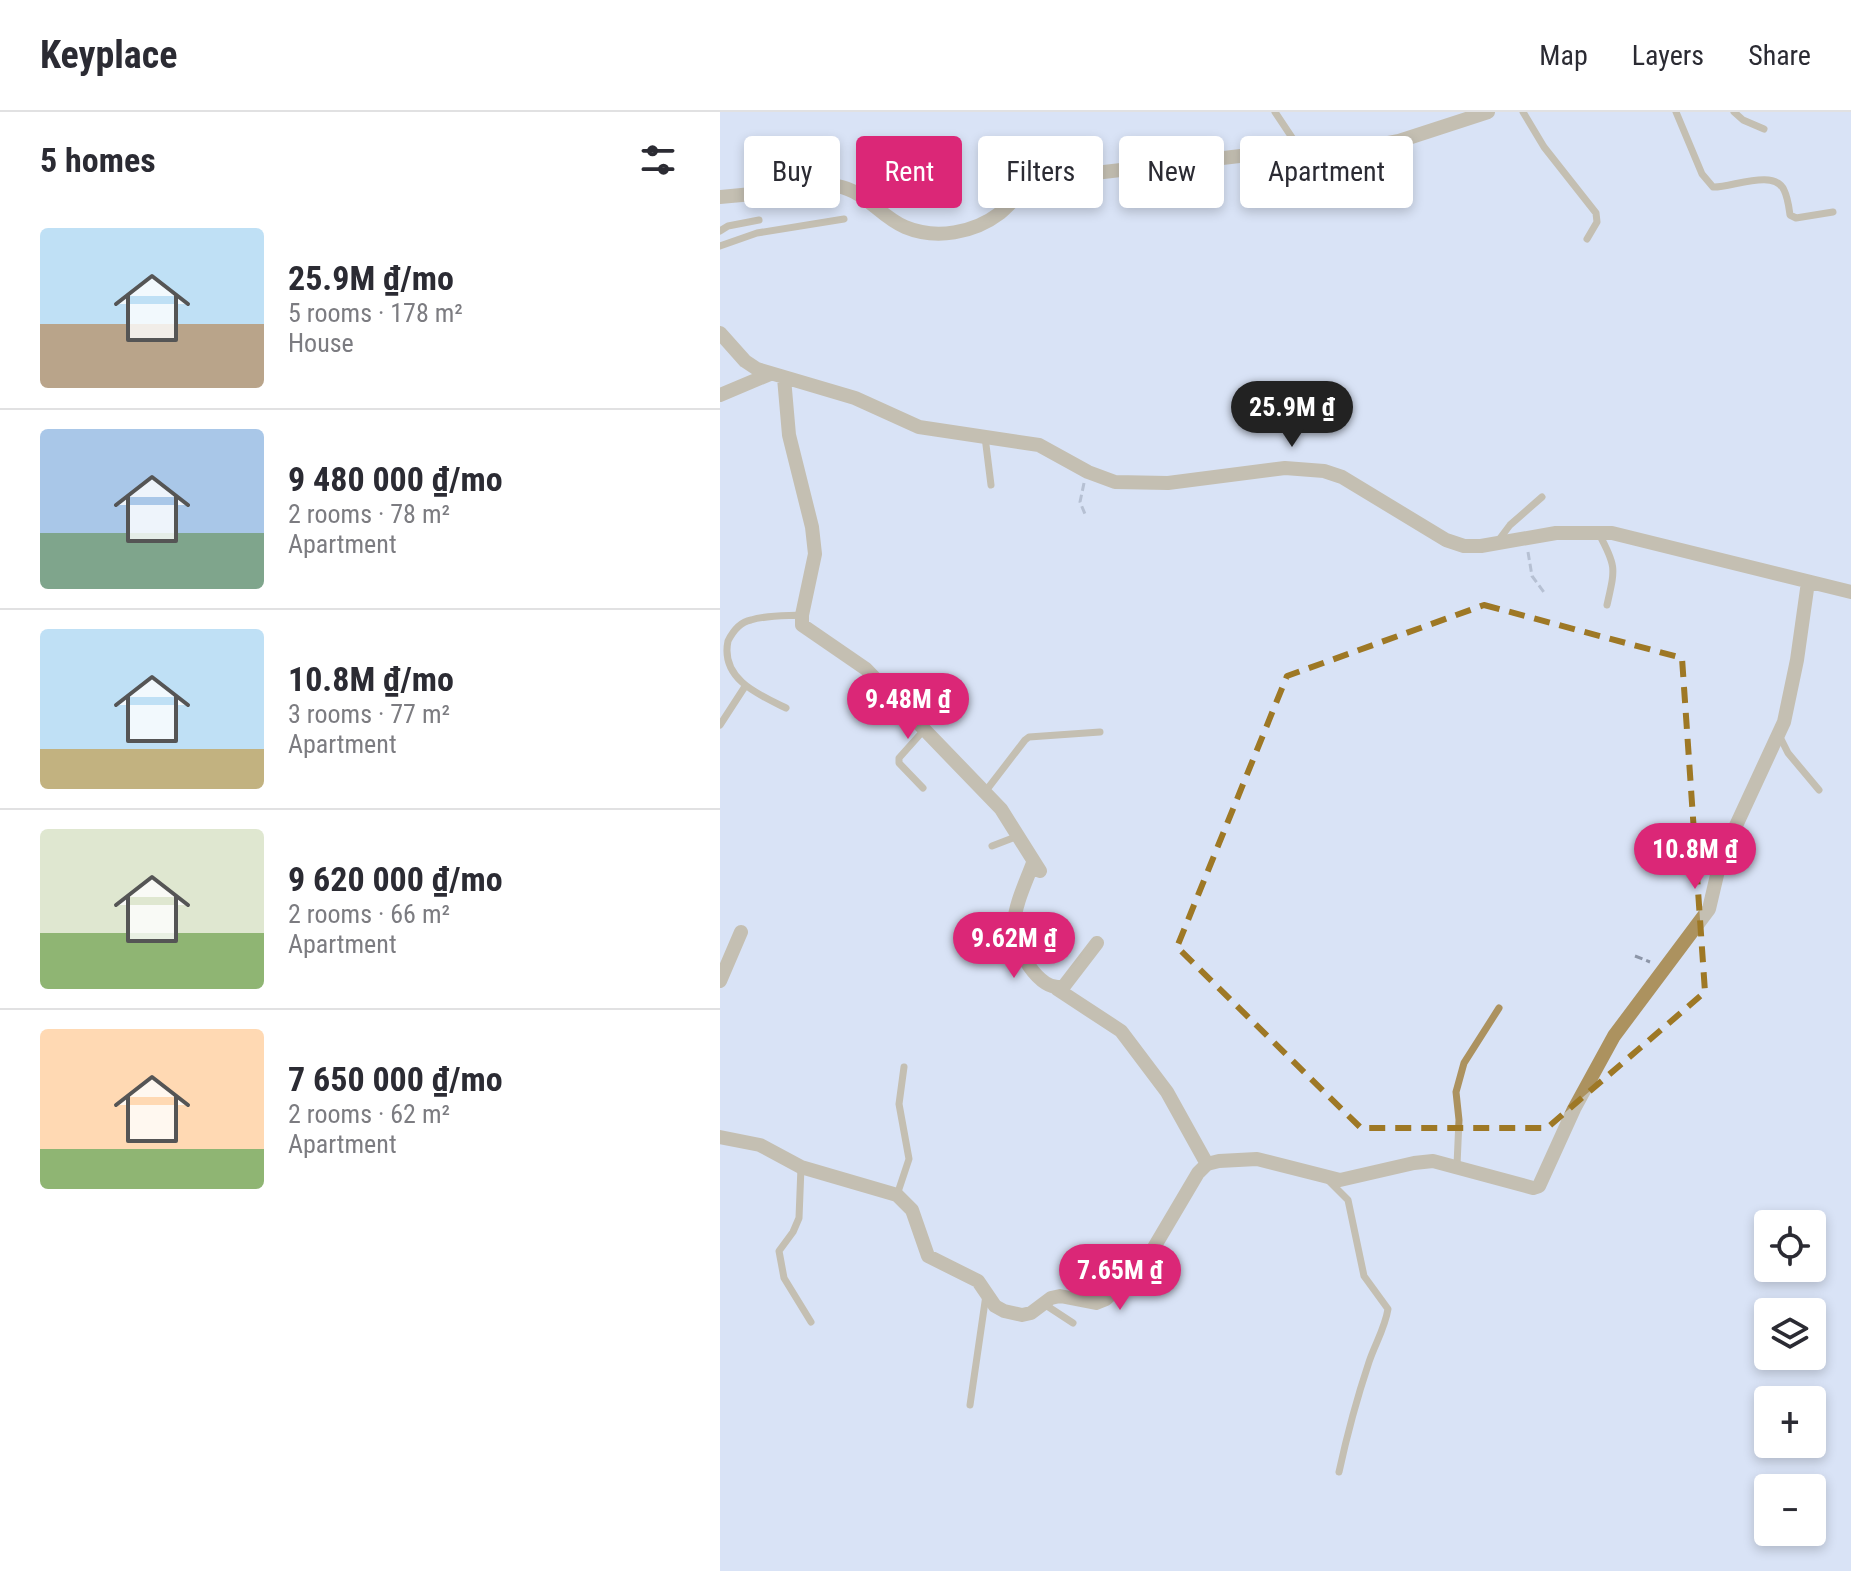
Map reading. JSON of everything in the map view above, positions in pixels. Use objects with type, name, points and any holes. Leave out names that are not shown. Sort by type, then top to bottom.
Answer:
[{"type":"street","points":[[1411,136],[1488,112]]},
{"type":"street","points":[[720,197],[837,186],[852,189],[906,227],[926,233],[954,233],[981,225],[1032,184],[1044,179],[1240,158]]},
{"type":"street","points":[[720,333],[745,361],[777,376],[855,398],[919,427],[1039,445],[1088,472],[1115,482],[1168,483],[1285,468],[1314,469],[1342,477],[1446,540],[1464,546],[1525,536],[1598,532],[1647,540],[1851,592]]},
{"type":"street","points":[[720,395],[777,376]]},
{"type":"street","points":[[777,376],[812,527],[815,554],[802,625],[866,669],[1010,820],[1036,867],[1013,926],[1032,972],[1121,1031],[1167,1092],[1207,1164]]},
{"type":"street","points":[[720,1137],[770,1148],[801,1167],[897,1195],[912,1210],[928,1256],[978,1281],[995,1306],[1022,1315],[1060,1296],[1087,1303],[1106,1299],[1146,1261],[1198,1173],[1207,1164],[1219,1161],[1257,1159],[1326,1179],[1340,1180],[1433,1161],[1533,1188],[1539,1186],[1574,1109],[1614,1036],[1709,909],[1721,858],[1779,735],[1795,671],[1808,582]]},
{"type":"street","points":[[720,981],[741,932]]},
{"type":"street","points":[[1057,989],[1064,986],[1097,943]]},
{"type":"lane","points":[[1275,112],[1288,136]]},
{"type":"lane","points":[[1523,112],[1544,147],[1596,213],[1597,222],[1587,239]]},
{"type":"lane","points":[[1676,112],[1702,174],[1713,187],[1759,179],[1779,183],[1784,190],[1790,215],[1796,218],[1833,212]]},
{"type":"lane","points":[[1734,112],[1743,120],[1764,129]]},
{"type":"lane","points":[[720,246],[757,233],[844,219]]},
{"type":"lane","points":[[720,231],[728,226],[759,220]]},
{"type":"lane","points":[[985,437],[991,485]]},
{"type":"lane","points":[[1497,543],[1510,525],[1542,497]]},
{"type":"lane","points":[[1598,532],[1613,559],[1615,570],[1607,605]]},
{"type":"lane","points":[[786,708],[744,688],[730,673],[724,663],[727,643],[735,628],[748,620],[802,615]]},
{"type":"lane","points":[[720,725],[744,688]]},
{"type":"lane","points":[[923,788],[899,763],[899,758],[924,730]]},
{"type":"lane","points":[[985,792],[1029,737],[1100,732]]},
{"type":"lane","points":[[1779,735],[1788,753],[1819,790]]},
{"type":"lane","points":[[992,846],[1018,836]]},
{"type":"lane","points":[[1457,1165],[1459,1120],[1456,1092],[1464,1063],[1499,1008]]},
{"type":"lane","points":[[897,1195],[909,1159],[899,1104],[904,1067]]},
{"type":"lane","points":[[801,1167],[799,1218],[779,1251],[784,1278],[811,1322]]},
{"type":"lane","points":[[1326,1179],[1348,1200],[1364,1276],[1388,1309],[1348,1432],[1339,1472]]},
{"type":"lane","points":[[970,1405],[986,1293]]},
{"type":"lane","points":[[1044,1304],[1073,1323]]},
{"type":"path","points":[[1085,514],[1080,502],[1088,472]]},
{"type":"path","points":[[1525,536],[1532,576],[1546,595]]},
{"type":"highlighted area","points":[[1484,605],[1682,658],[1705,992],[1547,1128],[1361,1128],[1177,947],[1287,676]]}]
